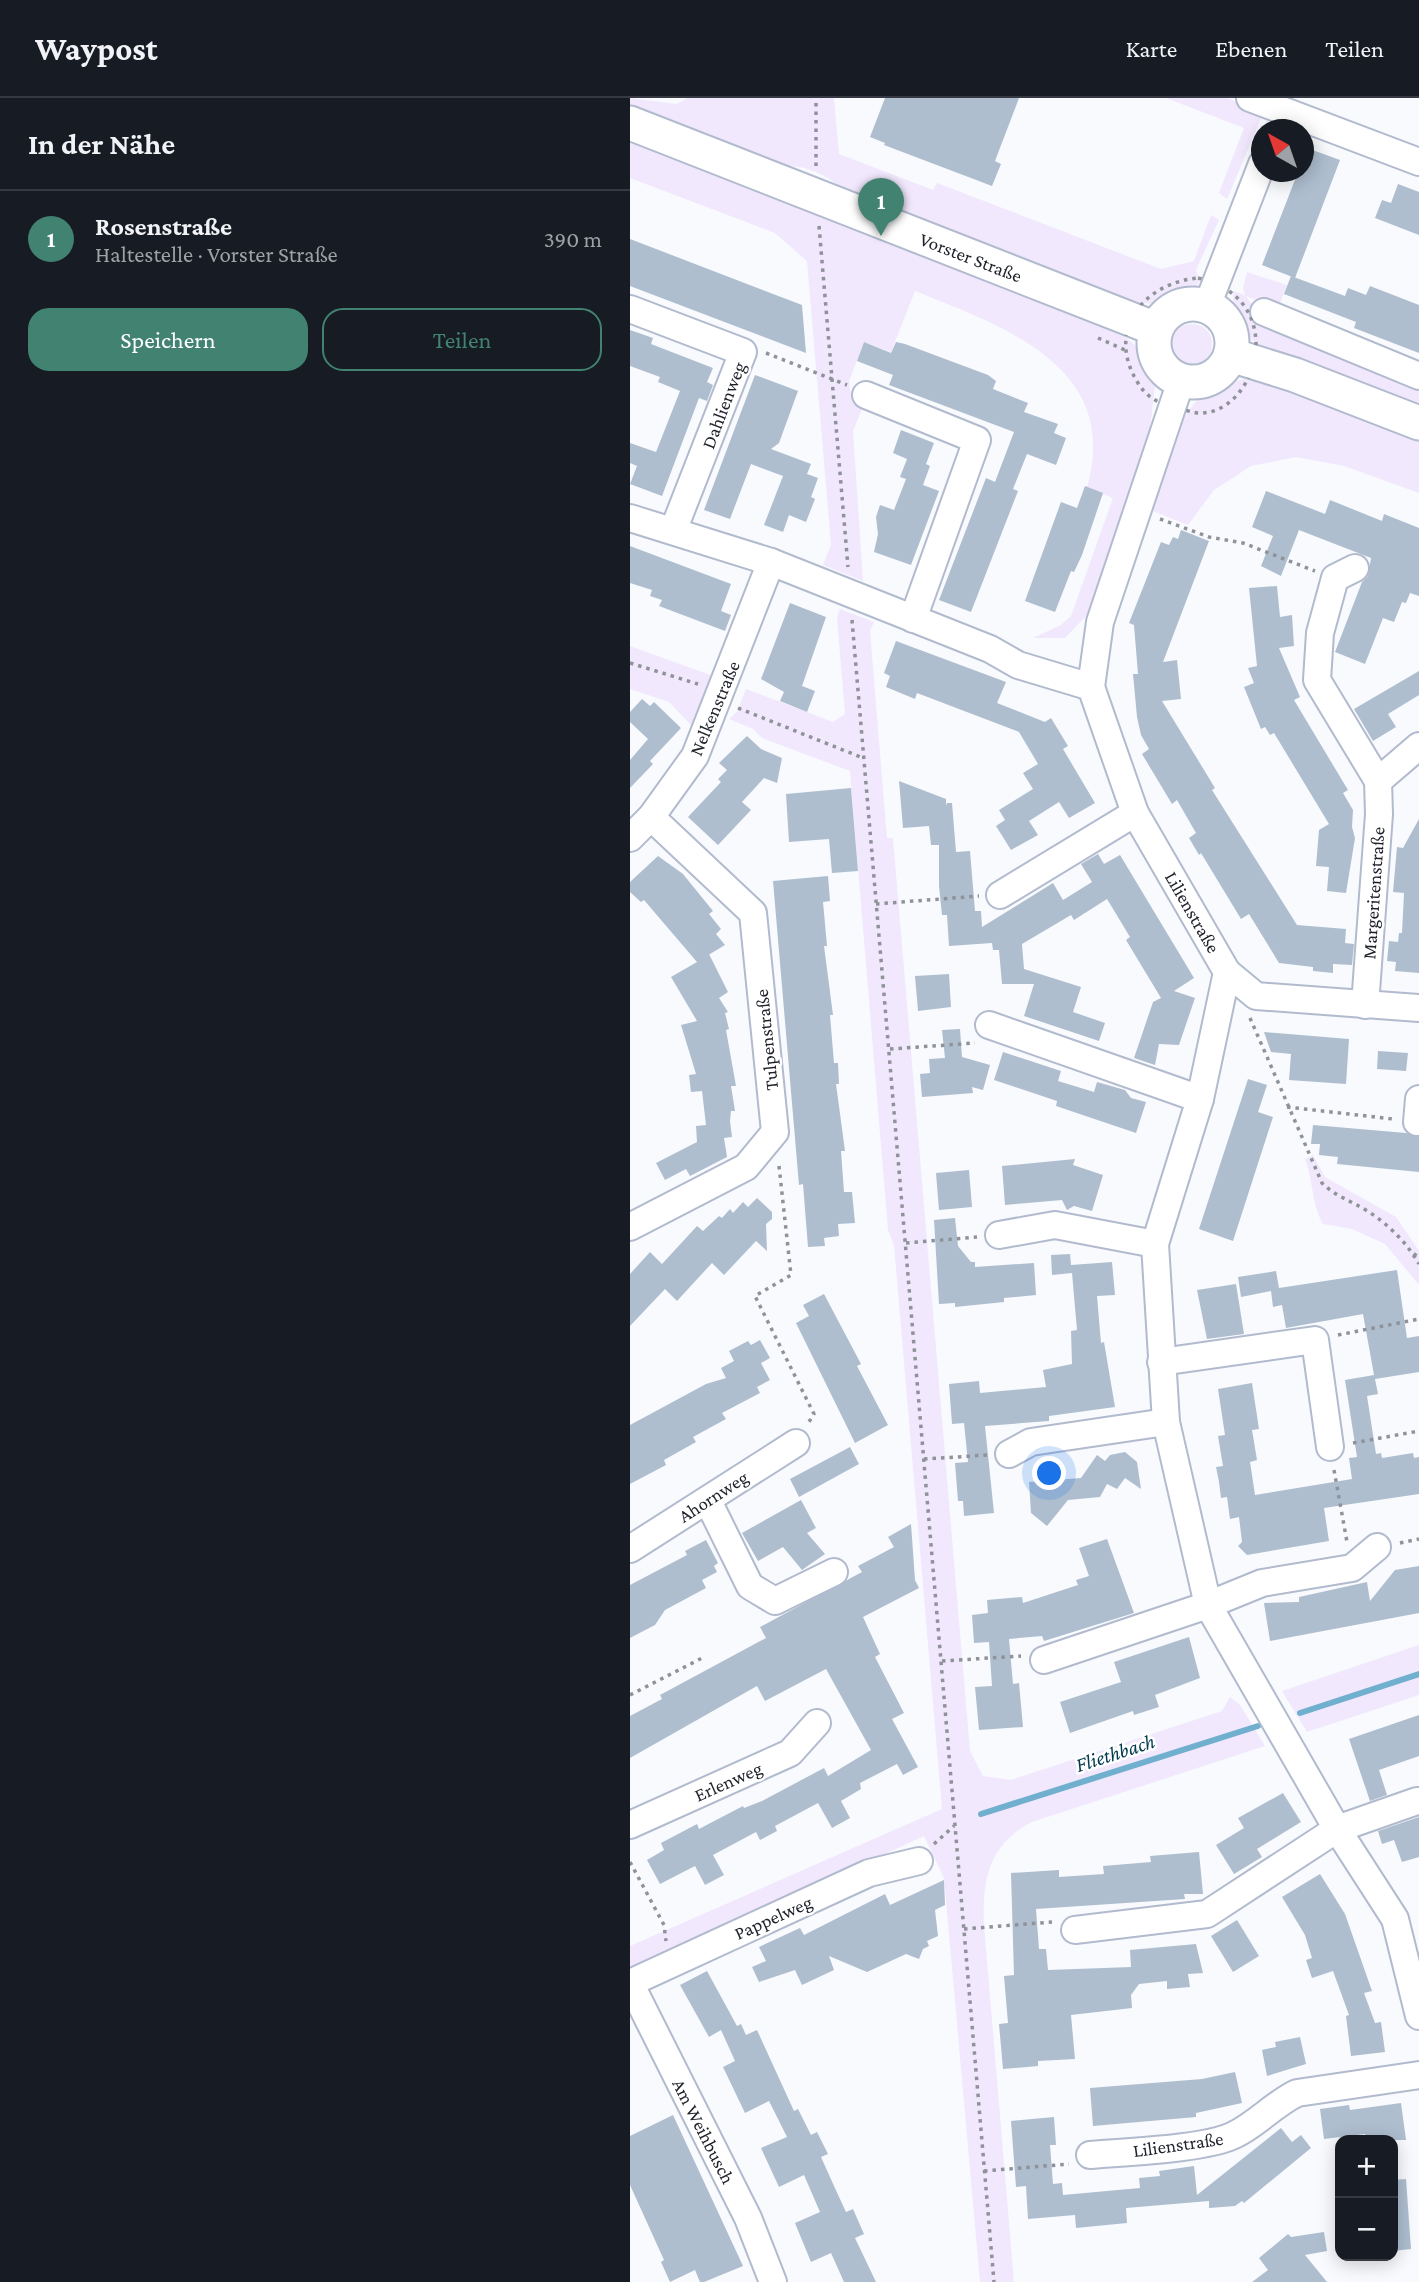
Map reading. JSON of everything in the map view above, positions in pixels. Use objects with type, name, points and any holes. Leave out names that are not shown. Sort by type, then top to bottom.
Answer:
[{"type":"main road","name":"Vorster Straße","points":[[630,123],[1156,329]]},
{"type":"main road","points":[[1182,305],[1207,306],[1225,320],[1231,331],[1231,355],[1227,364],[1211,378],[1202,382],[1181,381],[1170,375],[1155,355],[1156,329],[1162,318],[1182,305]]},
{"type":"main road","points":[[1231,355],[1295,375],[1419,423]]},
{"type":"street","points":[[1250,98],[1283,113],[1419,162]]},
{"type":"street","points":[[1207,306],[1255,182]]},
{"type":"street","name":"Dahlienweg","points":[[630,309],[743,352],[673,531]]},
{"type":"street","points":[[1264,312],[1419,376]]},
{"type":"street","points":[[630,518],[771,562],[990,649],[1018,665],[1091,687],[1100,622],[1181,381]]},
{"type":"street","points":[[866,395],[977,440],[913,619]]},
{"type":"street","name":"Nelkenstraße","points":[[630,838],[651,817],[695,756],[771,562]]},
{"type":"street","name":"Margeritenstraße","points":[[1345,573],[1320,633],[1317,680],[1377,781],[1379,814],[1364,1005]]},
{"type":"street","name":"Lilienstraße","points":[[1091,687],[1135,813],[1227,972],[1200,1099],[1155,1244],[1166,1422],[1208,1605],[1337,1829],[1395,1919],[1413,1956],[1419,2016]]},
{"type":"street","points":[[1377,781],[1419,746]]},
{"type":"street","points":[[1000,895],[1135,813]]},
{"type":"street","name":"Tulpenstraße","points":[[651,817],[753,913],[775,1132]]},
{"type":"street","points":[[1227,972],[1256,996],[1419,1008]]},
{"type":"street","points":[[989,1025],[1200,1099]]},
{"type":"street","points":[[630,1227],[746,1167],[775,1132]]},
{"type":"street","points":[[999,1235],[1055,1225],[1155,1244]]},
{"type":"street","points":[[1161,1362],[1315,1340],[1330,1447]]},
{"type":"street","points":[[1009,1454],[1031,1442],[1166,1422]]},
{"type":"street","name":"Ahornweg","points":[[630,1549],[796,1443]]},
{"type":"street","points":[[708,1501],[750,1586],[775,1601],[834,1572]]},
{"type":"street","points":[[1044,1660],[1208,1605],[1262,1583],[1352,1568],[1377,1547]]},
{"type":"street","name":"Erlenweg","points":[[630,1825],[790,1753],[817,1723]]},
{"type":"street","points":[[1075,1930],[1207,1914],[1337,1829],[1417,1801]]},
{"type":"street","name":"Pappelweg","points":[[630,1983],[869,1873],[919,1861]]},
{"type":"street","name":"Am Weihbusch","points":[[630,1983],[748,2218],[773,2282]]},
{"type":"street","name":"Lilienstraße","points":[[1090,2155],[1212,2142],[1234,2136],[1282,2100],[1297,2093],[1419,2075]]},
{"type":"path","points":[[816,98],[816,197],[994,2282]]},
{"type":"path","points":[[743,352],[761,352],[831,377],[866,395]]},
{"type":"path","points":[[1139,511],[1209,537],[1243,543],[1345,573]]},
{"type":"path","points":[[630,663],[705,686],[741,710],[863,758]]},
{"type":"path","points":[[876,904],[1000,895]]},
{"type":"path","points":[[1227,972],[1256,1030],[1322,1183],[1335,1196],[1368,1211],[1393,1230],[1419,1264]]},
{"type":"path","points":[[890,1049],[984,1042],[989,1025]]},
{"type":"path","points":[[1287,1107],[1418,1110]]},
{"type":"path","points":[[775,1132],[791,1275],[755,1296],[814,1414],[796,1443]]},
{"type":"path","points":[[906,1243],[999,1235]]},
{"type":"path","points":[[1414,1256],[1419,1250]]},
{"type":"path","points":[[1315,1340],[1419,1319]]},
{"type":"path","points":[[1352,1568],[1330,1447],[1419,1431]]},
{"type":"path","points":[[924,1459],[1009,1454]]},
{"type":"path","points":[[942,1661],[1027,1656],[1044,1660]]},
{"type":"path","points":[[630,1695],[704,1657]]},
{"type":"path","points":[[630,1862],[664,1924],[670,1963]]},
{"type":"path","points":[[964,1929],[1052,1922],[1075,1930]]},
{"type":"path","points":[[984,2171],[1071,2164],[1090,2155]]},
{"type":"shaded area","points":[[630,98],[677,104],[687,98],[834,98],[839,154],[933,190],[937,183],[1161,269],[1194,261],[1211,215],[1219,220],[1196,270],[1200,281],[1192,290],[1182,297],[1161,303],[1127,301],[840,187],[816,172],[788,166],[630,105]]},
{"type":"shaded area","points":[[1166,98],[1227,98],[1259,110],[1262,116],[1261,119],[1251,119],[1251,142],[1227,199],[1219,193],[1244,128]]},
{"type":"shaded area","points":[[630,136],[1061,304],[1122,335],[1140,349],[1156,377],[1148,447],[1087,615],[1065,638],[1033,638],[1061,625],[1071,616],[1113,498],[1087,487],[1093,445],[1087,410],[1071,381],[1047,357],[1017,336],[984,319],[915,291],[891,352],[864,342],[849,381],[851,397],[865,402],[853,431],[863,581],[823,565],[831,545],[807,261],[775,233],[630,178]]},
{"type":"shaded area","points":[[1247,272],[1287,285],[1278,309],[1246,296],[1256,311],[1419,385],[1419,412],[1260,346],[1252,340],[1241,329],[1235,317],[1233,302],[1233,291],[1245,295],[1243,288]]},
{"type":"shaded area","points":[[1192,324],[1206,330],[1212,344],[1206,358],[1192,364],[1178,358],[1172,344],[1178,330]]},
{"type":"shaded area","points":[[1245,379],[1279,386],[1419,434],[1419,493],[1344,466],[1296,457],[1251,466],[1214,490],[1188,525],[1150,510],[1170,448],[1193,405],[1213,388]]},
{"type":"shaded area","points":[[840,609],[874,622],[870,631],[887,838],[893,838],[970,1751],[983,1776],[1011,1780],[1222,1711],[1230,1697],[1240,1705],[1265,1746],[1032,1822],[1006,1841],[991,1864],[985,1893],[984,1925],[1014,2282],[980,2282],[944,1878],[924,1836],[630,1972],[630,1946],[942,1809],[894,1245],[888,1230],[850,771],[762,738],[753,729],[729,719],[737,712],[746,689],[833,722],[845,714],[837,618]]},
{"type":"shaded area","points":[[630,646],[713,676],[692,726],[669,702],[630,689]]},
{"type":"shaded area","points":[[1313,1155],[1325,1177],[1396,1217],[1419,1251],[1419,1285],[1385,1244],[1352,1229],[1323,1224],[1305,1159]]},
{"type":"shaded area","points":[[1419,1645],[1419,1695],[1307,1732],[1282,1691]]},
{"type":"building","points":[[885,98],[1019,98],[995,161],[1001,164],[992,186],[884,145],[885,143],[870,137]]},
{"type":"building","points":[[1314,151],[1340,160],[1295,278],[1262,265],[1294,182],[1314,182]]},
{"type":"building","points":[[1398,184],[1419,192],[1419,235],[1375,218],[1382,200],[1391,203]]},
{"type":"building","points":[[630,239],[802,305],[806,353],[630,286]]},
{"type":"building","points":[[1291,276],[1345,296],[1348,288],[1366,295],[1370,286],[1419,305],[1419,353],[1354,328],[1356,322],[1284,294]]},
{"type":"building","points":[[630,330],[653,338],[651,344],[713,368],[707,382],[713,385],[707,401],[699,398],[662,496],[630,484],[637,466],[630,463],[630,443],[656,452],[680,391],[658,382],[660,377],[630,366]]},
{"type":"building","points":[[864,342],[891,353],[896,342],[905,344],[988,375],[996,381],[993,389],[1028,403],[1024,412],[1058,424],[1054,433],[1066,438],[1056,465],[1027,454],[1013,489],[1018,491],[971,612],[939,600],[986,478],[995,482],[1014,432],[889,385],[893,375],[857,361]]},
{"type":"building","points":[[755,375],[798,391],[779,443],[771,449],[811,464],[807,474],[818,478],[811,497],[815,499],[806,522],[789,515],[783,532],[764,525],[783,476],[751,464],[730,519],[704,510]]},
{"type":"building","points":[[901,430],[934,443],[926,464],[930,466],[923,485],[939,491],[911,565],[874,552],[878,534],[876,517],[880,505],[894,510],[906,479],[900,477],[907,459],[893,453]]},
{"type":"building","points":[[1085,486],[1103,493],[1082,555],[1074,572],[1071,571],[1055,612],[1025,601],[1061,502],[1077,508]]},
{"type":"building","points":[[1266,491],[1325,514],[1330,500],[1382,521],[1384,514],[1419,528],[1419,596],[1410,593],[1406,603],[1402,602],[1394,622],[1383,618],[1365,664],[1335,652],[1362,582],[1368,576],[1371,558],[1299,530],[1281,576],[1261,566],[1273,536],[1252,527]]},
{"type":"building","points":[[1181,530],[1209,541],[1163,662],[1177,660],[1181,699],[1162,701],[1215,788],[1212,790],[1297,925],[1346,929],[1345,943],[1354,944],[1352,965],[1333,964],[1333,973],[1313,971],[1313,967],[1279,963],[1249,914],[1241,919],[1201,853],[1199,855],[1189,838],[1196,833],[1177,800],[1172,804],[1142,754],[1149,749],[1141,735],[1137,717],[1133,674],[1138,674],[1134,625],[1129,623],[1161,542],[1169,545],[1173,537],[1178,539]]},
{"type":"building","points":[[630,546],[731,584],[721,611],[731,615],[725,631],[659,606],[662,600],[650,596],[652,590],[630,583]]},
{"type":"building","points":[[1277,586],[1280,617],[1292,615],[1294,646],[1279,648],[1300,697],[1294,700],[1348,790],[1343,793],[1353,810],[1352,827],[1355,838],[1346,893],[1327,891],[1329,867],[1316,866],[1319,830],[1329,824],[1274,733],[1270,735],[1265,727],[1261,729],[1244,687],[1254,683],[1248,668],[1257,666],[1249,588]]},
{"type":"building","points":[[790,603],[826,617],[802,686],[815,691],[807,712],[780,701],[784,692],[761,679]]},
{"type":"building","points":[[896,641],[1006,682],[997,703],[1045,722],[1051,718],[1068,746],[1063,749],[1095,803],[1069,818],[1059,802],[1029,821],[1038,835],[1011,850],[996,826],[1005,820],[999,810],[1033,789],[1023,773],[1038,764],[1019,732],[917,693],[915,699],[886,687],[890,676],[884,673]]},
{"type":"building","points":[[1419,671],[1419,695],[1388,714],[1396,727],[1373,741],[1354,709]]},
{"type":"building","points":[[642,699],[650,706],[654,702],[681,728],[650,761],[653,764],[630,788],[630,760],[648,739],[630,722],[630,712]]},
{"type":"building","points":[[747,736],[761,749],[782,758],[777,783],[764,778],[742,802],[751,810],[718,845],[688,817],[721,782],[718,779],[727,770],[719,763]]},
{"type":"building","points":[[899,781],[946,799],[946,806],[947,803],[952,803],[956,852],[970,851],[975,911],[981,911],[982,927],[1053,883],[1063,900],[1092,882],[1081,864],[1098,854],[1104,864],[1120,855],[1194,978],[1174,991],[1195,998],[1179,1045],[1159,1044],[1155,1065],[1134,1058],[1153,1002],[1161,998],[1126,940],[1130,937],[1107,899],[1074,920],[1071,915],[1022,944],[1024,969],[1081,987],[1073,1012],[1105,1023],[1099,1041],[1024,1016],[1034,984],[1002,984],[999,950],[993,950],[992,943],[949,946],[947,915],[942,915],[939,886],[939,845],[931,845],[929,826],[903,828]]},
{"type":"building","points":[[851,788],[858,871],[832,873],[829,839],[789,842],[786,794]]},
{"type":"building","points":[[1419,819],[1419,973],[1395,971],[1396,962],[1387,961],[1389,941],[1398,942],[1399,933],[1402,933],[1404,893],[1393,892],[1397,847],[1403,848]]},
{"type":"building","points":[[658,856],[683,874],[713,911],[709,914],[721,929],[716,934],[725,945],[709,954],[728,992],[719,998],[728,1012],[725,1013],[729,1029],[726,1030],[736,1086],[731,1086],[735,1111],[731,1111],[732,1137],[724,1138],[727,1157],[690,1176],[686,1169],[665,1180],[656,1163],[697,1142],[696,1126],[706,1125],[702,1091],[691,1092],[689,1075],[696,1074],[681,1025],[697,1021],[671,977],[697,962],[644,900],[641,902],[630,892],[630,882]]},
{"type":"building","points":[[828,876],[830,901],[823,902],[827,946],[824,946],[833,1015],[830,1015],[834,1063],[838,1063],[839,1084],[836,1084],[845,1151],[841,1151],[844,1192],[852,1192],[855,1223],[838,1224],[839,1236],[824,1238],[825,1246],[808,1247],[803,1184],[799,1185],[773,881]]},
{"type":"building","points":[[949,974],[951,1007],[918,1011],[915,976]]},
{"type":"building","points":[[960,1029],[962,1057],[990,1065],[983,1090],[972,1087],[973,1093],[922,1097],[920,1074],[930,1073],[929,1059],[945,1058],[942,1030]]},
{"type":"building","points":[[1264,1032],[1349,1039],[1346,1084],[1289,1080],[1291,1054],[1271,1052]]},
{"type":"building","points":[[1378,1051],[1408,1053],[1406,1071],[1377,1069]]},
{"type":"building","points":[[1003,1052],[1061,1071],[1058,1081],[1094,1092],[1097,1082],[1125,1090],[1131,1098],[1146,1102],[1136,1133],[1056,1106],[1057,1101],[994,1080]]},
{"type":"building","points":[[1248,1079],[1267,1085],[1258,1112],[1273,1117],[1233,1241],[1199,1229]]},
{"type":"building","points":[[1313,1125],[1406,1133],[1419,1137],[1419,1172],[1337,1164],[1338,1157],[1319,1155],[1320,1144],[1311,1144]]},
{"type":"building","points":[[1075,1159],[1073,1165],[1103,1175],[1092,1211],[1074,1206],[1067,1210],[1062,1200],[1005,1205],[1002,1166]]},
{"type":"building","points":[[969,1170],[972,1207],[939,1210],[936,1173]]},
{"type":"building","points":[[757,1198],[772,1212],[772,1219],[766,1224],[767,1251],[756,1241],[724,1275],[712,1263],[677,1301],[665,1289],[630,1326],[630,1274],[650,1252],[662,1264],[697,1226],[703,1231],[730,1209],[733,1213],[743,1202],[748,1207]]},
{"type":"building","points":[[955,1218],[958,1246],[971,1262],[975,1262],[975,1267],[1034,1263],[1036,1295],[1004,1298],[1004,1302],[955,1307],[955,1303],[939,1304],[934,1220]]},
{"type":"building","points":[[1070,1254],[1071,1265],[1112,1262],[1115,1295],[1097,1296],[1101,1343],[1104,1342],[1115,1407],[1049,1416],[1049,1421],[985,1426],[994,1513],[964,1516],[963,1501],[958,1501],[955,1463],[968,1462],[964,1423],[952,1424],[949,1384],[979,1381],[980,1393],[1046,1387],[1043,1370],[1072,1364],[1071,1331],[1077,1330],[1072,1273],[1052,1275],[1051,1255]]},
{"type":"building","points":[[1397,1270],[1407,1338],[1419,1336],[1419,1372],[1375,1379],[1378,1394],[1367,1396],[1376,1454],[1381,1453],[1382,1458],[1413,1453],[1414,1458],[1419,1457],[1419,1494],[1324,1508],[1329,1541],[1247,1555],[1238,1546],[1242,1542],[1239,1517],[1230,1519],[1227,1497],[1221,1498],[1216,1467],[1223,1466],[1218,1436],[1225,1435],[1218,1389],[1252,1383],[1259,1429],[1252,1430],[1257,1460],[1250,1462],[1255,1495],[1352,1479],[1349,1458],[1357,1457],[1345,1380],[1374,1375],[1363,1314],[1286,1328],[1282,1305],[1273,1307],[1271,1291],[1241,1297],[1238,1277],[1276,1271],[1279,1288]]},
{"type":"building","points":[[1236,1284],[1244,1334],[1207,1339],[1197,1290]]},
{"type":"building","points":[[824,1294],[861,1364],[857,1366],[888,1425],[855,1443],[796,1323],[809,1316],[803,1305]]},
{"type":"building","points":[[760,1340],[770,1358],[761,1363],[770,1380],[757,1387],[760,1393],[722,1413],[726,1419],[693,1437],[696,1442],[664,1460],[666,1465],[630,1484],[630,1425],[706,1384],[726,1378],[721,1368],[734,1361],[729,1351],[748,1341],[751,1345]]},
{"type":"building","points":[[850,1447],[859,1464],[799,1497],[790,1479]]},
{"type":"building","points":[[1125,1452],[1137,1462],[1141,1489],[1125,1478],[1117,1489],[1107,1484],[1100,1497],[1068,1500],[1047,1526],[1031,1513],[1029,1482],[1081,1478],[1097,1455],[1105,1461],[1110,1455]]},
{"type":"building","points":[[801,1500],[816,1528],[807,1533],[825,1554],[802,1570],[783,1547],[758,1561],[742,1533]]},
{"type":"building","points":[[911,1524],[915,1580],[919,1588],[863,1617],[880,1654],[875,1657],[904,1713],[892,1719],[918,1767],[903,1775],[897,1764],[860,1783],[861,1789],[841,1801],[850,1818],[832,1828],[818,1803],[775,1826],[777,1831],[760,1840],[756,1832],[713,1855],[724,1875],[705,1885],[695,1866],[660,1884],[647,1860],[664,1850],[661,1843],[697,1824],[699,1829],[743,1806],[744,1808],[762,1801],[824,1768],[828,1776],[871,1750],[826,1669],[765,1701],[757,1686],[630,1758],[630,1716],[662,1699],[660,1695],[766,1638],[760,1627],[862,1572],[858,1566],[894,1547],[888,1537]]},
{"type":"building","points":[[1107,1539],[1134,1613],[1044,1641],[1042,1636],[1009,1639],[1013,1684],[1019,1683],[1023,1727],[979,1730],[975,1687],[992,1686],[989,1642],[974,1643],[972,1615],[988,1613],[987,1600],[1022,1597],[1023,1603],[1078,1585],[1076,1580],[1089,1576],[1079,1548]]},
{"type":"building","points":[[706,1540],[718,1563],[714,1566],[717,1572],[702,1580],[706,1588],[665,1610],[655,1625],[630,1638],[630,1585],[687,1555],[685,1551]]},
{"type":"building","points":[[1419,1566],[1419,1613],[1270,1641],[1264,1603],[1299,1602],[1299,1597],[1367,1582],[1370,1601],[1395,1570]]},
{"type":"building","points":[[1189,1637],[1200,1678],[1155,1695],[1159,1707],[1134,1715],[1133,1711],[1070,1733],[1060,1702],[1121,1682],[1114,1662]]},
{"type":"building","points":[[1419,1715],[1419,1756],[1379,1770],[1387,1795],[1370,1801],[1349,1739]]},
{"type":"building","points":[[1283,1793],[1301,1822],[1257,1849],[1262,1857],[1234,1874],[1216,1845],[1244,1828],[1238,1818]]},
{"type":"building","points":[[1419,1817],[1419,1857],[1402,1862],[1394,1840],[1382,1844],[1378,1831]]},
{"type":"building","points":[[1199,1852],[1203,1894],[1184,1894],[1185,1899],[1036,1909],[1039,1949],[1046,1949],[1048,1970],[1131,1967],[1130,1950],[1196,1944],[1203,1973],[1188,1974],[1190,1987],[1167,1989],[1167,1981],[1139,1984],[1131,1995],[1132,2008],[1071,2015],[1075,2059],[1038,2061],[1038,2066],[1003,2069],[999,2024],[1008,2023],[1004,1976],[1014,1975],[1011,1873],[1059,1870],[1059,1877],[1104,1874],[1103,1866],[1151,1862],[1150,1856]]},
{"type":"building","points":[[1320,1874],[1345,1914],[1372,1991],[1364,1993],[1375,2023],[1381,2022],[1385,2052],[1351,2056],[1346,2016],[1349,2015],[1333,1971],[1312,1978],[1306,1960],[1312,1958],[1305,1935],[1282,1897]]},
{"type":"building","points":[[944,1880],[945,1905],[935,1910],[938,1936],[927,1941],[929,1946],[923,1949],[919,1959],[906,1954],[867,1972],[829,1956],[834,1970],[802,1985],[795,1970],[759,1982],[752,1967],[766,1961],[759,1947],[800,1928],[804,1935],[885,1894],[890,1905]]},
{"type":"building","points":[[1237,1920],[1259,1956],[1233,1972],[1211,1936]]},
{"type":"building","points":[[707,1971],[737,2026],[741,2024],[746,2035],[757,2030],[794,2111],[798,2109],[811,2135],[817,2132],[828,2154],[821,2157],[834,2186],[846,2212],[853,2209],[864,2234],[855,2238],[876,2282],[844,2282],[831,2253],[811,2262],[795,2223],[820,2212],[804,2175],[779,2187],[761,2148],[787,2137],[769,2101],[745,2113],[723,2067],[735,2061],[721,2030],[709,2037],[680,1985]]},
{"type":"building","points":[[1300,2037],[1306,2064],[1267,2076],[1262,2050],[1276,2047],[1275,2042]]},
{"type":"building","points":[[1235,2072],[1242,2103],[1196,2113],[1196,2117],[1093,2126],[1090,2088],[1202,2079]]},
{"type":"building","points":[[1401,2103],[1406,2140],[1398,2140],[1398,2135],[1365,2134],[1335,2135],[1335,2138],[1324,2139],[1320,2109],[1349,2105],[1350,2110]]},
{"type":"building","points":[[673,2115],[743,2266],[704,2282],[700,2282],[695,2270],[670,2282],[661,2262],[664,2260],[630,2185],[630,2136]]},
{"type":"building","points":[[1054,2117],[1056,2145],[1050,2145],[1053,2184],[1062,2183],[1063,2195],[1140,2188],[1139,2178],[1160,2176],[1159,2171],[1194,2166],[1197,2195],[1281,2128],[1292,2142],[1301,2135],[1311,2148],[1244,2203],[1242,2201],[1235,2206],[1209,2208],[1209,2201],[1126,2208],[1127,2223],[1076,2228],[1075,2215],[1028,2219],[1026,2186],[1016,2187],[1011,2121]]},
{"type":"building","points":[[1406,2179],[1411,2249],[1398,2250],[1398,2198],[1398,2180]]},
{"type":"building","points":[[1324,2232],[1327,2251],[1305,2255],[1327,2282],[1252,2282],[1268,2270],[1259,2258],[1288,2234],[1291,2237]]},
{"type":"waterway","name":"Fliethbach","points":[[1300,1713],[1419,1674]]},
{"type":"waterway","name":"Fliethbach","points":[[981,1814],[1258,1726]]},
{"type":"place","name":"Rosenstraße","points":[[881,236]]}]
